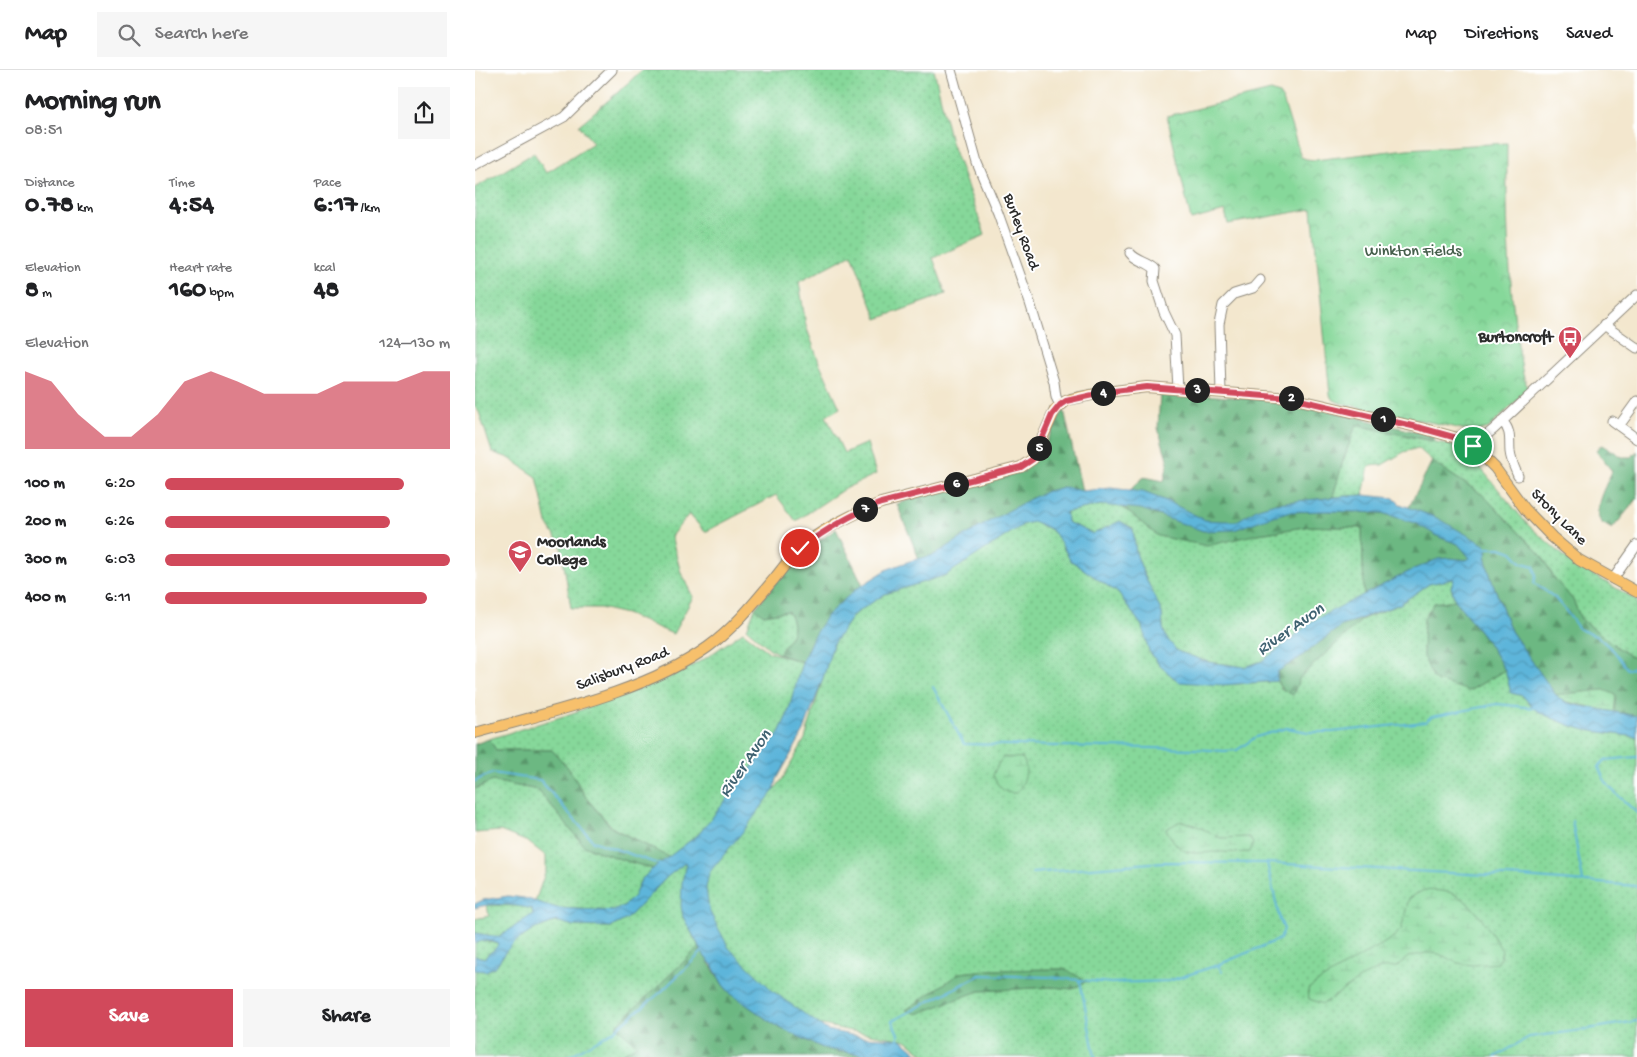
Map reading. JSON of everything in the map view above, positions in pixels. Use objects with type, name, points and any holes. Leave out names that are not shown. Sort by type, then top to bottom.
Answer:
[{"type":"main road","points":[[1060,405],[1071,399],[1147,387],[1291,398],[1435,431],[1457,438],[1473,446]]},
{"type":"main road","name":"Salisbury Road","points":[[475,733],[599,698],[661,675],[697,655],[734,625],[800,548],[862,510],[881,503],[1021,467],[1033,459],[1052,415],[1060,405]]},
{"type":"main road","name":"Stony Lane","points":[[1473,446],[1495,468],[1525,509],[1552,537],[1579,560],[1637,592]]},
{"type":"street","points":[[475,165],[564,117],[612,70]]},
{"type":"street","name":"Burley Road","points":[[951,70],[977,163],[998,213],[1030,303],[1054,382],[1056,397],[1060,405]]},
{"type":"street","points":[[1130,253],[1135,259],[1151,265],[1155,269],[1154,281],[1163,312],[1175,335],[1178,389]]},
{"type":"street","points":[[1221,392],[1219,324],[1223,305],[1234,294],[1253,288],[1260,280]]},
{"type":"street","points":[[1473,446],[1503,421],[1637,295]]},
{"type":"street","points":[[1604,325],[1637,348]]},
{"type":"street","points":[[1637,401],[1615,423],[1637,439]]},
{"type":"street","points":[[1503,421],[1508,426],[1511,439],[1510,452],[1513,466],[1518,476]]},
{"type":"street","points":[[1613,579],[1637,546]]},
{"type":"green space","points":[[642,70],[934,70],[951,142],[985,235],[933,258],[946,294],[877,319],[852,254],[799,282],[806,326],[819,362],[840,408],[826,416],[844,453],[867,443],[876,474],[844,489],[796,521],[776,495],[705,532],[689,514],[671,536],[681,573],[693,597],[673,634],[626,614],[600,608],[571,608],[561,546],[547,523],[537,477],[509,458],[492,452],[479,412],[475,407],[475,188],[534,153],[546,173],[593,143],[579,125]]},
{"type":"green space","name":"Winkton Fields","points":[[1271,91],[1279,94],[1283,100],[1301,157],[1306,159],[1315,160],[1407,149],[1507,143],[1507,219],[1512,295],[1522,368],[1524,379],[1529,389],[1489,428],[1477,431],[1467,430],[1340,403],[1332,399],[1330,395],[1312,209],[1228,224],[1225,211],[1191,220],[1167,116]]},
{"type":"green space","points":[[1160,392],[1288,401],[1434,436],[1434,441],[1356,425],[1343,461],[1329,511],[1382,513],[1403,519],[1432,461],[1483,495],[1542,556],[1554,578],[1573,600],[1581,619],[1629,656],[1637,659],[1637,716],[1614,712],[1616,695],[1604,690],[1555,695],[1511,631],[1485,557],[1460,559],[1416,568],[1364,595],[1362,528],[1311,526],[1258,534],[1207,546],[1158,536],[1121,506],[1133,487],[1144,477],[1164,481],[1168,462],[1158,428]]},
{"type":"green space","points":[[1064,410],[1082,491],[1063,487],[988,522],[934,555],[919,559],[897,504],[1038,459]]},
{"type":"green space","points":[[1356,425],[1464,448],[1528,525],[1572,563],[1637,600],[1637,659],[1629,656],[1581,619],[1573,600],[1554,578],[1542,556],[1483,495],[1438,466],[1418,448],[1404,452],[1382,465],[1369,466],[1363,495],[1332,497]]},
{"type":"green space","points":[[1601,445],[1622,457],[1631,457],[1637,451],[1637,499],[1612,529],[1602,523],[1598,512],[1601,497],[1612,471],[1596,451]]},
{"type":"green space","points":[[1101,505],[1121,506],[1158,536],[1258,534],[1311,526],[1362,528],[1364,595],[1342,607],[1262,661],[1245,667],[1208,662],[1177,651],[1165,637],[1162,613],[1136,553],[1133,528],[1120,521],[1093,534],[1067,522],[1066,512]]},
{"type":"green space","points":[[1033,522],[1050,529],[1058,538],[1070,560],[1118,593],[1142,626],[1149,651],[1160,666],[1223,685],[1277,681],[1281,689],[1293,694],[1300,677],[1363,619],[1400,604],[1429,584],[1453,579],[1451,588],[1455,600],[1434,603],[1424,620],[1423,656],[1469,691],[1505,670],[1511,693],[1523,696],[1533,708],[1545,715],[1586,730],[1637,737],[1637,1057],[1244,1057],[1243,1055],[1240,1057],[927,1057],[906,1040],[818,1024],[765,989],[723,947],[705,908],[703,876],[782,780],[805,739],[833,644],[853,615],[885,594],[946,575],[1024,524]],"holes":[[[1065,969],[1073,989],[1052,987],[979,991],[906,1010],[960,973],[987,970]]]},
{"type":"green space","points":[[836,529],[863,585],[856,589],[813,637],[802,662],[779,654],[790,638],[793,629],[788,611],[764,615],[755,608],[799,555]]},
{"type":"green space","points":[[1455,600],[1487,641],[1505,670],[1469,691],[1434,680],[1423,656],[1424,619],[1434,603]]},
{"type":"green space","points":[[755,608],[764,615],[788,611],[793,629],[790,638],[779,654],[770,649],[747,629]]},
{"type":"green space","points":[[1363,619],[1300,677],[1293,695],[1280,686],[1277,672],[1341,626]]},
{"type":"green space","points":[[743,632],[769,652],[802,662],[788,713],[779,733],[699,834],[669,857],[613,828],[587,799],[569,769],[552,750],[496,750],[489,739],[564,716],[682,671],[706,658]]},
{"type":"green space","points":[[1604,690],[1616,695],[1614,712],[1563,701],[1555,695]]},
{"type":"green space","points":[[489,739],[496,750],[552,750],[569,769],[587,799],[612,828],[669,857],[654,869],[584,846],[538,790],[492,781],[475,789],[475,744]]},
{"type":"green space","points":[[1003,757],[1022,758],[1026,767],[1025,776],[1016,793],[1004,791],[993,775]]},
{"type":"green space","points":[[492,781],[538,790],[584,846],[654,869],[641,880],[634,896],[625,905],[614,911],[557,908],[535,902],[546,870],[546,856],[528,842],[500,831],[475,833],[475,789]]},
{"type":"green space","points":[[1181,821],[1195,825],[1221,838],[1249,837],[1253,843],[1250,852],[1195,853],[1183,850],[1172,839],[1166,829]]},
{"type":"green space","points":[[687,861],[684,873],[683,917],[699,947],[616,1026],[638,1045],[617,1057],[475,1057],[475,970],[486,971],[496,966],[506,951],[516,941],[535,929],[557,921],[574,926],[611,927],[627,919],[667,877]]},
{"type":"green space","points":[[1424,890],[1448,892],[1465,901],[1486,925],[1502,951],[1498,963],[1473,965],[1458,963],[1439,954],[1426,953],[1408,957],[1397,967],[1381,968],[1364,976],[1323,1004],[1309,999],[1308,989],[1391,939],[1401,930],[1409,898]]},
{"type":"green space","points":[[487,905],[520,906],[532,909],[533,915],[499,937],[475,933],[475,919],[489,916]]},
{"type":"green space","points":[[478,941],[499,944],[485,958],[475,956],[475,944]]},
{"type":"green space","points":[[699,947],[723,985],[731,994],[778,1027],[825,1049],[880,1057],[617,1057],[637,1045],[616,1026]]},
{"type":"green space","points":[[1065,969],[1087,981],[1073,989],[1052,987],[979,991],[917,1014],[906,1010],[960,973],[987,970]]},
{"type":"water","points":[[1063,487],[1082,491],[1111,488],[1143,492],[1167,501],[1205,520],[1223,521],[1237,521],[1258,508],[1275,503],[1363,495],[1394,498],[1400,504],[1435,517],[1485,545],[1488,552],[1485,557],[1491,578],[1511,631],[1555,694],[1563,701],[1576,705],[1637,716],[1637,737],[1586,730],[1569,725],[1533,708],[1523,696],[1511,693],[1505,670],[1487,641],[1455,600],[1451,587],[1453,579],[1429,584],[1400,604],[1341,626],[1277,672],[1277,681],[1223,685],[1179,682],[1160,666],[1149,651],[1142,626],[1118,593],[1070,560],[1058,538],[1050,529],[1033,522],[1024,524],[946,575],[885,594],[853,615],[833,644],[804,731],[777,779],[774,790],[709,873],[706,888],[709,910],[729,948],[774,992],[827,1030],[861,1037],[901,1039],[922,1057],[880,1057],[825,1049],[778,1027],[731,994],[705,957],[683,917],[681,906],[682,883],[686,862],[667,877],[627,919],[611,927],[574,926],[556,921],[535,929],[516,941],[506,951],[496,966],[486,971],[475,970],[475,956],[485,958],[499,944],[480,941],[475,944],[475,933],[499,937],[533,914],[532,909],[519,906],[495,905],[475,908],[475,904],[483,900],[508,896],[524,898],[557,908],[614,911],[625,905],[634,896],[641,880],[650,871],[699,834],[779,733],[788,713],[802,662],[813,637],[827,615],[856,589],[888,569],[934,555],[988,522],[1047,491]],"holes":[[[1101,505],[1141,509],[1203,531],[1234,530],[1288,512],[1382,513],[1415,523],[1441,538],[1458,544],[1470,558],[1466,560],[1438,559],[1416,568],[1312,621],[1262,661],[1245,667],[1208,662],[1177,651],[1166,637],[1162,613],[1136,553],[1133,529],[1120,521],[1093,534],[1067,522],[1066,512]]]},
{"type":"waterway","points":[[1484,548],[1501,548],[1512,552],[1522,563],[1534,566],[1536,575],[1534,583],[1554,597],[1579,629],[1598,637],[1614,651],[1627,669],[1637,668]]},
{"type":"waterway","points":[[933,687],[964,744],[1224,751],[1237,750],[1256,737],[1287,728],[1308,732],[1332,732],[1425,722],[1431,717],[1497,704],[1535,708]]},
{"type":"waterway","points":[[1637,757],[1605,760],[1599,767],[1605,781],[1637,813]]},
{"type":"waterway","points":[[475,781],[492,773],[540,780],[593,841],[661,865]]},
{"type":"waterway","points":[[1572,821],[1583,881]]},
{"type":"waterway","points":[[1032,873],[1162,862],[1267,863],[1523,877],[1637,886]]},
{"type":"waterway","points":[[898,1040],[898,1034],[892,1021],[980,975],[1049,977],[1111,983],[1169,981],[1218,965],[1280,939],[1284,929],[1280,920],[1267,863]]},
{"type":"waterway","points":[[568,1057],[612,1032],[661,992],[703,951]]},
{"type":"waterway","points":[[1218,965],[1222,972]]},
{"type":"waterway","points":[[1080,981],[1095,1057]]},
{"type":"waterway","points":[[1495,1057],[1529,1037],[1637,1021]]},
{"type":"waterway","points":[[1391,1057],[1396,1057]]},
{"type":"place","name":"Burtoncroft","points":[[1570,359]]},
{"type":"place","name":"Moorlands College","points":[[520,573]]},
{"type":"route","points":[[800,548],[862,510],[881,503],[1021,467],[1033,459],[1052,415],[1060,405],[1071,399],[1106,392],[1147,387],[1291,398],[1441,433],[1473,446]]},
{"type":"water label","name":"River Avon","points":[[1291,630]]},
{"type":"water label","name":"River Avon","points":[[746,764]]}]
